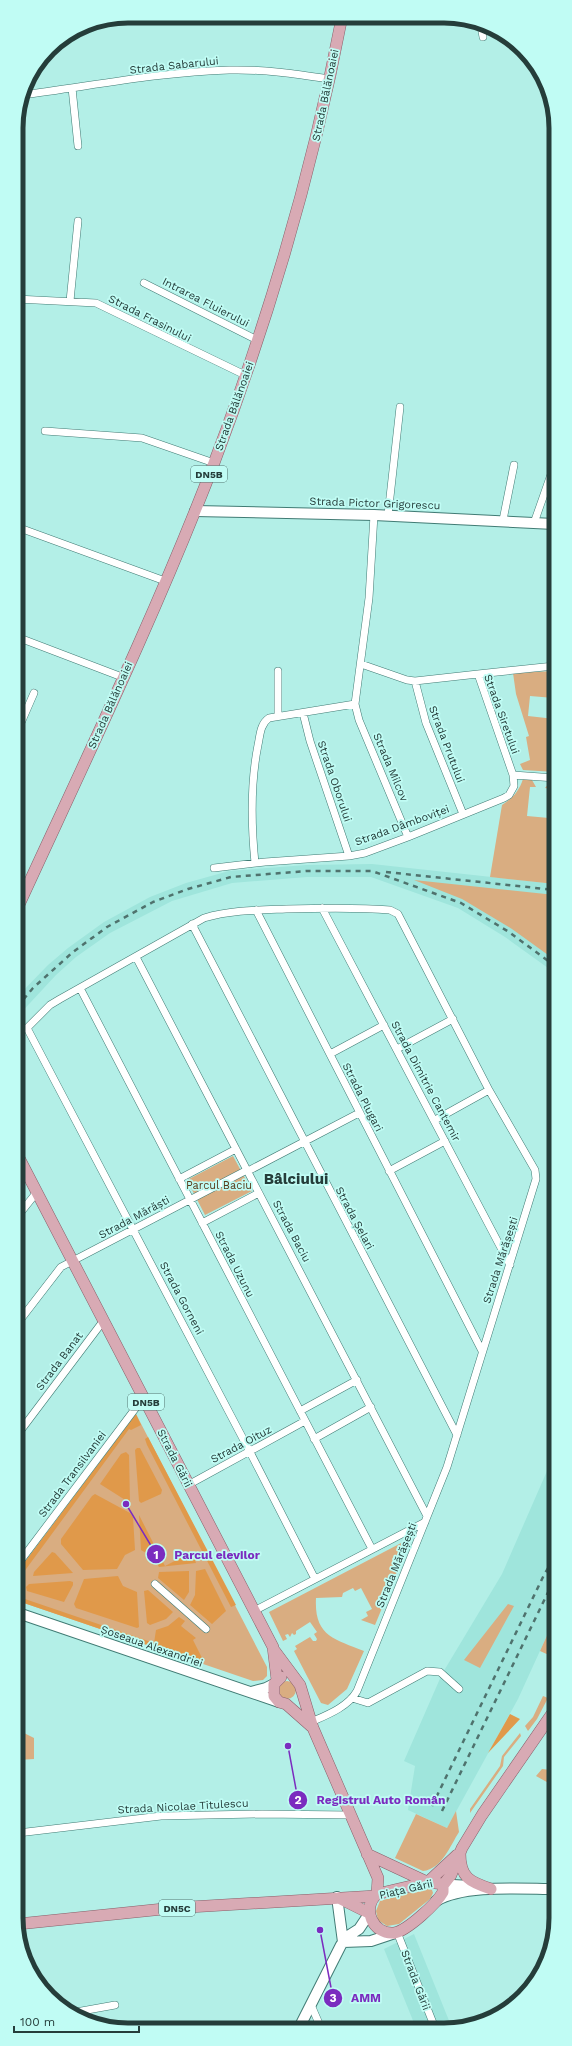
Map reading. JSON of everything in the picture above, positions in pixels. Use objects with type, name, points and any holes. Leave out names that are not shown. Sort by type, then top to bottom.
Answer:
[{"type":"main road","name":"Strada Bălănoaiei","points":[[23,896],[165,582],[214,463],[257,340],[302,190],[329,79],[341,23]]},
{"type":"main road","name":"Strada Gării","points":[[23,1165],[274,1650],[275,1682]]},
{"type":"main road","name":"DN5B","points":[[274,1650],[301,1690],[312,1725],[349,1814],[378,1878],[376,1895]]},
{"type":"main road","points":[[275,1682],[286,1676],[295,1679]]},
{"type":"main road","name":"DN5B","points":[[275,1682],[273,1694],[312,1725]]},
{"type":"main road","points":[[283,1703],[298,1699],[301,1690]]},
{"type":"main road","points":[[444,1885],[453,1871],[461,1851],[482,1815],[549,1718]]},
{"type":"main road","points":[[367,1854],[428,1882],[461,1851]]},
{"type":"main road","points":[[461,1851],[461,1866],[465,1876],[476,1884],[492,1889]]},
{"type":"main road","name":"Piața Gării","points":[[369,1914],[370,1904],[376,1895],[428,1882],[436,1882],[444,1885],[442,1894],[436,1901],[414,1921],[396,1932]]},
{"type":"main road","name":"DN5C","points":[[23,1923],[173,1908],[376,1895]]},
{"type":"main road","points":[[337,1897],[369,1914],[370,1919],[379,1929],[386,1932],[396,1932]]},
{"type":"street","points":[[482,30],[483,37]]},
{"type":"street","name":"Strada Sabarului","points":[[29,94],[180,73],[229,70],[284,72],[329,79]]},
{"type":"street","points":[[72,88],[78,146]]},
{"type":"street","points":[[70,301],[78,220]]},
{"type":"street","name":"Intrarea Fluierului","points":[[144,283],[257,340]]},
{"type":"street","name":"Strada Frasinului","points":[[23,299],[99,304],[153,332],[245,375]]},
{"type":"street","points":[[388,515],[400,407]]},
{"type":"street","points":[[45,431],[142,438],[214,463]]},
{"type":"street","points":[[503,520],[514,465]]},
{"type":"street","points":[[534,523],[549,480]]},
{"type":"street","name":"Strada Pictor Grigorescu","points":[[195,511],[374,514],[549,524]]},
{"type":"street","points":[[255,863],[250,803],[255,758],[263,724],[269,718],[278,716],[355,704],[368,598],[374,514]]},
{"type":"street","points":[[23,529],[165,582]]},
{"type":"street","points":[[23,639],[122,678]]},
{"type":"street","name":"Strada Siretului","points":[[361,664],[407,680],[478,674],[513,775]]},
{"type":"street","points":[[478,674],[549,667]]},
{"type":"street","points":[[278,671],[278,716]]},
{"type":"street","name":"Strada Prutului","points":[[415,680],[426,723],[463,814]]},
{"type":"street","points":[[23,718],[34,693]]},
{"type":"street","name":"Strada Milcov","points":[[355,704],[359,720],[408,838]]},
{"type":"street","name":"Strada Oborului","points":[[303,712],[310,741],[349,856]]},
{"type":"street","points":[[513,775],[549,778]]},
{"type":"street","name":"Strada Dâmboviței","points":[[214,868],[255,863],[349,856],[376,849],[408,838],[509,795],[514,786],[513,775]]},
{"type":"street","points":[[80,988],[204,918],[217,914],[256,910],[322,908]]},
{"type":"street","name":"Strada Mărășești","points":[[312,1725],[352,1698],[357,1691],[447,1467],[482,1351],[536,1184],[536,1175],[489,1090],[398,914],[384,910],[322,908]]},
{"type":"street","name":"Strada Dimitrie Cantemir","points":[[322,908],[435,1120],[510,1265]]},
{"type":"street","name":"Strada Plugari","points":[[256,910],[482,1351]]},
{"type":"street","name":"Strada Șelari","points":[[192,924],[457,1436]]},
{"type":"street","name":"Strada Baciu","points":[[136,957],[371,1407],[426,1519]]},
{"type":"street","name":"Strada Gorneni","points":[[80,988],[50,1005],[27,1028],[250,1452],[315,1579]]},
{"type":"street","name":"Strada Uzunu","points":[[80,988],[372,1550]]},
{"type":"street","points":[[397,1049],[452,1019]]},
{"type":"street","points":[[330,1054],[384,1025]]},
{"type":"street","points":[[435,1120],[489,1090]]},
{"type":"street","name":"Strada Mărăști","points":[[23,1317],[58,1270],[360,1112]]},
{"type":"street","points":[[389,1171],[445,1141]]},
{"type":"street","points":[[179,1179],[236,1149]]},
{"type":"street","points":[[23,1210],[37,1192]]},
{"type":"street","points":[[202,1223],[259,1193]]},
{"type":"street","name":"Strada Banat","points":[[23,1426],[104,1320]]},
{"type":"street","points":[[300,1411],[357,1380]]},
{"type":"street","name":"Strada Transilvaniei","points":[[23,1557],[144,1397]]},
{"type":"street","points":[[314,1439],[371,1407]]},
{"type":"street","name":"Strada Oituz","points":[[188,1485],[305,1421]]},
{"type":"street","points":[[254,1611],[372,1550],[426,1519]]},
{"type":"street","points":[[154,1584],[206,1629]]},
{"type":"street","name":"Șoseaua Alexandriei","points":[[23,1615],[283,1703]]},
{"type":"street","points":[[352,1698],[368,1703],[427,1670],[440,1672],[459,1689]]},
{"type":"street","points":[[251,1692],[266,1688],[275,1682]]},
{"type":"street","name":"Strada Nicolae Titulescu","points":[[23,1831],[161,1816],[349,1814]]},
{"type":"street","points":[[444,1885],[459,1885],[492,1889]]},
{"type":"street","points":[[436,1901],[445,1896],[459,1892],[492,1889],[549,1889]]},
{"type":"street","points":[[337,1897],[343,1942]]},
{"type":"street","points":[[302,2023],[343,1942],[359,1929],[369,1914]]},
{"type":"street","points":[[343,1942],[371,1941],[396,1932]]},
{"type":"street","name":"Strada Gării","points":[[396,1932],[433,2023]]},
{"type":"street","points":[[80,2011],[115,2005]]},
{"type":"street","points":[[311,2005],[319,2023]]},
{"type":"shaded area","points":[[372,864],[549,883],[549,969],[505,937],[458,908],[371,877],[307,877],[232,883],[172,901],[110,933],[76,957],[56,975],[23,1011],[23,991],[48,965],[68,948],[104,922],[150,897],[186,883],[229,871],[306,865]]},
{"type":"shaded area","points":[[136,1414],[141,1425],[131,1430],[129,1429],[23,1573],[23,1564]]},
{"type":"shaded area","points":[[148,1437],[236,1605],[231,1607],[147,1445],[145,1439]]},
{"type":"shaded area","points":[[140,1448],[162,1490],[161,1494],[141,1503],[139,1501],[135,1450]]},
{"type":"shaded area","points":[[126,1452],[129,1455],[130,1503],[100,1484],[121,1454]]},
{"type":"shaded area","points":[[549,1466],[549,1631],[518,1699],[447,1828],[408,1810],[415,1766],[404,1761],[442,1674],[502,1574]]},
{"type":"shaded area","points":[[95,1494],[130,1513],[133,1517],[135,1550],[125,1555],[117,1569],[83,1570],[61,1544],[61,1539]]},
{"type":"shaded area","points":[[139,1515],[165,1566],[192,1552],[196,1563],[159,1567],[153,1557],[141,1550]]},
{"type":"shaded area","points":[[52,1552],[55,1553],[73,1573],[33,1576],[34,1572]]},
{"type":"shaded area","points":[[205,1569],[226,1611],[212,1624],[190,1605],[195,1595],[196,1571]]},
{"type":"shaded area","points":[[189,1571],[189,1592],[184,1600],[158,1578],[159,1572]]},
{"type":"shaded area","points":[[118,1576],[123,1586],[137,1592],[139,1627],[137,1628],[76,1608],[74,1604],[84,1579]]},
{"type":"shaded area","points":[[73,1582],[73,1585],[64,1602],[27,1591],[26,1587],[29,1584]]},
{"type":"shaded area","points":[[148,1590],[173,1612],[166,1619],[150,1625],[147,1623],[144,1591]]},
{"type":"shaded area","points":[[23,1598],[154,1643],[156,1630],[168,1626],[179,1617],[185,1621],[181,1626],[196,1638],[193,1640],[202,1658],[200,1663],[23,1603]]},
{"type":"shaded area","points":[[510,1714],[520,1719],[488,1753]]},
{"type":"shaded area","points":[[414,1934],[450,2023],[414,2023],[384,1949]]},
{"type":"green space","points":[[549,671],[549,698],[530,696],[528,716],[549,718],[549,772],[523,770],[520,764],[530,760],[526,737],[529,736],[516,694],[513,673]]},
{"type":"green space","points":[[523,779],[532,780],[536,787],[530,787],[527,816],[549,818],[549,883],[490,877],[502,805],[515,794]]},
{"type":"green space","points":[[549,783],[549,789],[545,788]]},
{"type":"green space","points":[[414,880],[549,894],[549,956],[512,929],[462,899]]},
{"type":"green space","name":"Parcul Baciu","points":[[233,1156],[252,1191],[205,1215],[187,1180]]},
{"type":"green space","points":[[136,1414],[267,1667],[267,1676],[263,1680],[253,1681],[23,1603],[23,1564]]},
{"type":"green space","points":[[405,1541],[408,1545],[375,1625],[361,1620],[368,1616],[366,1612],[372,1609],[361,1588],[355,1591],[353,1588],[343,1593],[342,1597],[316,1598],[318,1621],[322,1628],[335,1639],[364,1651],[347,1689],[328,1705],[321,1703],[294,1651],[297,1649],[295,1646],[310,1637],[313,1641],[316,1641],[317,1639],[314,1634],[317,1632],[310,1622],[296,1631],[296,1634],[294,1635],[292,1633],[290,1637],[288,1634],[285,1635],[287,1639],[283,1641],[269,1612]]},
{"type":"green space","points":[[508,1604],[514,1606],[480,1668],[464,1660]]},
{"type":"green space","points":[[549,1631],[549,1655],[540,1651]]},
{"type":"green space","points":[[283,1681],[291,1681],[296,1686],[294,1697],[291,1699],[283,1699],[278,1694],[278,1686]]},
{"type":"green space","points":[[543,1696],[548,1698],[537,1719],[528,1731],[525,1726],[533,1717]]},
{"type":"green space","points":[[23,1732],[34,1738],[34,1759],[23,1760]]},
{"type":"green space","points":[[520,1733],[521,1736],[504,1757],[503,1766],[470,1813],[470,1809],[500,1766],[502,1756]]},
{"type":"green space","points":[[542,1769],[549,1770],[549,1783],[536,1776]]},
{"type":"green space","points":[[456,1811],[459,1832],[445,1856],[435,1866],[423,1871],[395,1858],[416,1814],[447,1828]]},
{"type":"green space","points":[[425,1888],[432,1890],[433,1893],[430,1899],[399,1924],[387,1926],[378,1920],[376,1911],[380,1901]]},
{"type":"railway","points":[[23,1000],[33,988],[73,952],[107,927],[153,902],[188,889],[231,877],[307,871],[372,871],[461,903],[509,932],[549,962]]},
{"type":"railway","points":[[386,872],[549,889]]},
{"type":"railway","points":[[432,1806],[549,1566]]},
{"type":"railway","points":[[442,1811],[549,1590]]},
{"type":"place","name":"Parcul elevilor","points":[[126,1504]]},
{"type":"place","name":"Registrul Auto Român","points":[[288,1746]]},
{"type":"place","name":"AMM","points":[[320,1930]]},
{"type":"district","name":"Bâlciului","points":[[296,1179]]}]
